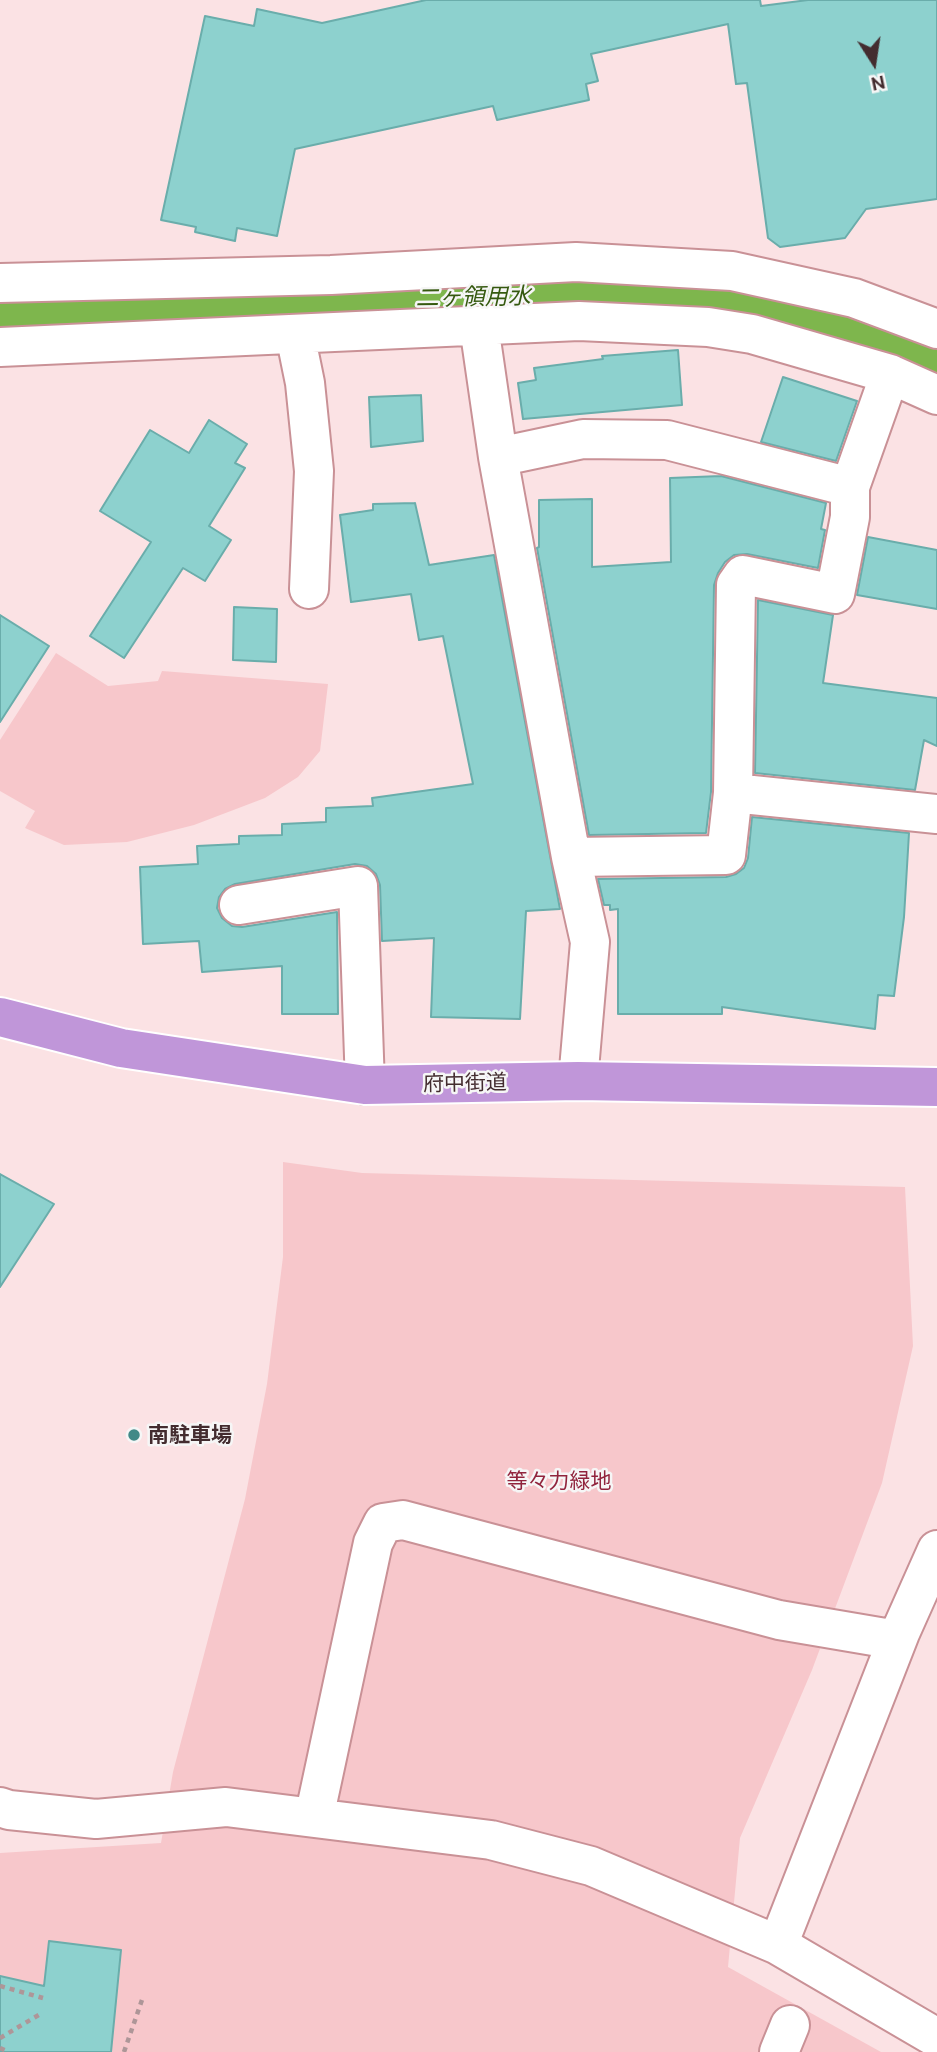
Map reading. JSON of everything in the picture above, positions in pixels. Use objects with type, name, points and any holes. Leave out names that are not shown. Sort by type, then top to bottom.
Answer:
[{"type":"highway","name":"府中街道","points":[[0,1017],[121,1048],[365,1085],[578,1081],[937,1087]]},
{"type":"street","points":[[0,283],[331,275],[576,262],[732,271],[853,298],[937,329]]},
{"type":"street","points":[[0,347],[579,321],[708,327],[752,334],[890,374],[937,395]]},
{"type":"street","points":[[479,326],[498,457],[571,857],[590,942],[578,1081]]},
{"type":"street","points":[[295,334],[305,383],[314,471],[309,589]]},
{"type":"street","points":[[571,857],[726,855],[733,793],[736,585],[743,575],[835,594],[850,517],[850,487],[890,374]]},
{"type":"street","points":[[498,457],[583,439],[667,440],[850,487]]},
{"type":"street","points":[[733,793],[937,814]]},
{"type":"street","points":[[239,905],[358,886],[365,1085]]},
{"type":"street","points":[[314,1818],[373,1543],[383,1523],[403,1520],[779,1620],[897,1640]]},
{"type":"street","points":[[778,1945],[897,1640],[937,1550]]},
{"type":"street","points":[[0,1807],[37,1814],[96,1819],[226,1807],[491,1840],[591,1866],[778,1945],[937,2038]]},
{"type":"path","points":[[0,1986],[43,1998]]},
{"type":"path","points":[[124,2052],[143,1997]]},
{"type":"path","points":[[0,2038],[42,2013]]},
{"type":"path","points":[[0,2048],[9,2052]]},
{"type":"green space","points":[[56,653],[108,686],[158,681],[162,671],[328,684],[320,751],[298,777],[265,798],[194,825],[127,842],[64,845],[25,828],[35,811],[0,791],[0,740]]},
{"type":"green space","name":"等々力緑地","points":[[283,1162],[362,1173],[905,1187],[913,1346],[882,1483],[812,1670],[740,1838],[728,1967],[881,2052],[0,2052],[0,1853],[161,1843],[173,1772],[245,1499],[267,1384],[283,1257]]},
{"type":"building","points":[[426,0],[760,0],[761,6],[808,0],[937,0],[937,199],[866,209],[845,238],[780,247],[768,238],[747,83],[736,84],[728,24],[591,54],[598,81],[586,84],[589,100],[497,120],[493,106],[295,149],[277,236],[237,228],[235,241],[195,232],[196,227],[161,220],[205,16],[254,26],[257,9],[322,23]]},
{"type":"building","points":[[678,350],[682,405],[523,419],[518,383],[536,380],[534,368],[603,359],[602,356]]},
{"type":"building","points":[[783,377],[857,401],[836,461],[761,442]]},
{"type":"building","points":[[421,395],[423,441],[371,447],[369,397]]},
{"type":"building","points":[[209,420],[247,444],[235,463],[245,468],[209,526],[231,540],[205,581],[183,568],[124,658],[90,636],[151,542],[100,511],[150,430],[189,453]]},
{"type":"building","points":[[721,476],[826,503],[821,529],[825,530],[818,568],[747,554],[734,555],[718,573],[714,585],[711,792],[706,833],[589,835],[537,548],[539,500],[592,499],[592,567],[671,562],[670,478]]},
{"type":"building","points":[[415,503],[429,565],[494,555],[560,909],[526,911],[520,1019],[431,1017],[434,938],[382,941],[380,885],[376,874],[367,866],[355,864],[235,884],[225,889],[219,897],[217,908],[222,918],[232,926],[242,927],[337,912],[338,1014],[282,1014],[282,966],[202,972],[199,941],[143,944],[140,867],[198,864],[197,846],[239,844],[239,836],[282,835],[282,824],[326,822],[326,808],[373,806],[372,798],[473,784],[443,636],[419,640],[411,594],[351,602],[340,515],[373,510],[373,504]]},
{"type":"building","points":[[868,537],[937,550],[937,609],[857,595]]},
{"type":"building","points":[[758,600],[833,615],[823,683],[937,698],[937,746],[924,740],[915,790],[755,773]]},
{"type":"building","points":[[234,607],[277,609],[276,662],[233,660]]},
{"type":"building","points":[[0,615],[49,646],[0,722]]},
{"type":"building","points":[[752,817],[909,833],[904,917],[894,996],[878,995],[875,1029],[722,1007],[722,1014],[618,1014],[618,909],[610,910],[610,905],[604,905],[598,879],[726,877],[736,874],[744,868],[748,858]]},
{"type":"building","points":[[0,1174],[54,1204],[0,1287]]},
{"type":"building","points":[[49,1941],[121,1950],[111,2052],[0,2052],[0,1976],[44,1986]]},
{"type":"waterway","name":"二ヶ領用水","points":[[0,318],[474,295],[677,296],[724,300],[772,310],[891,342],[937,363]]},
{"type":"place","name":"南駐車場","points":[[134,1435]]}]
